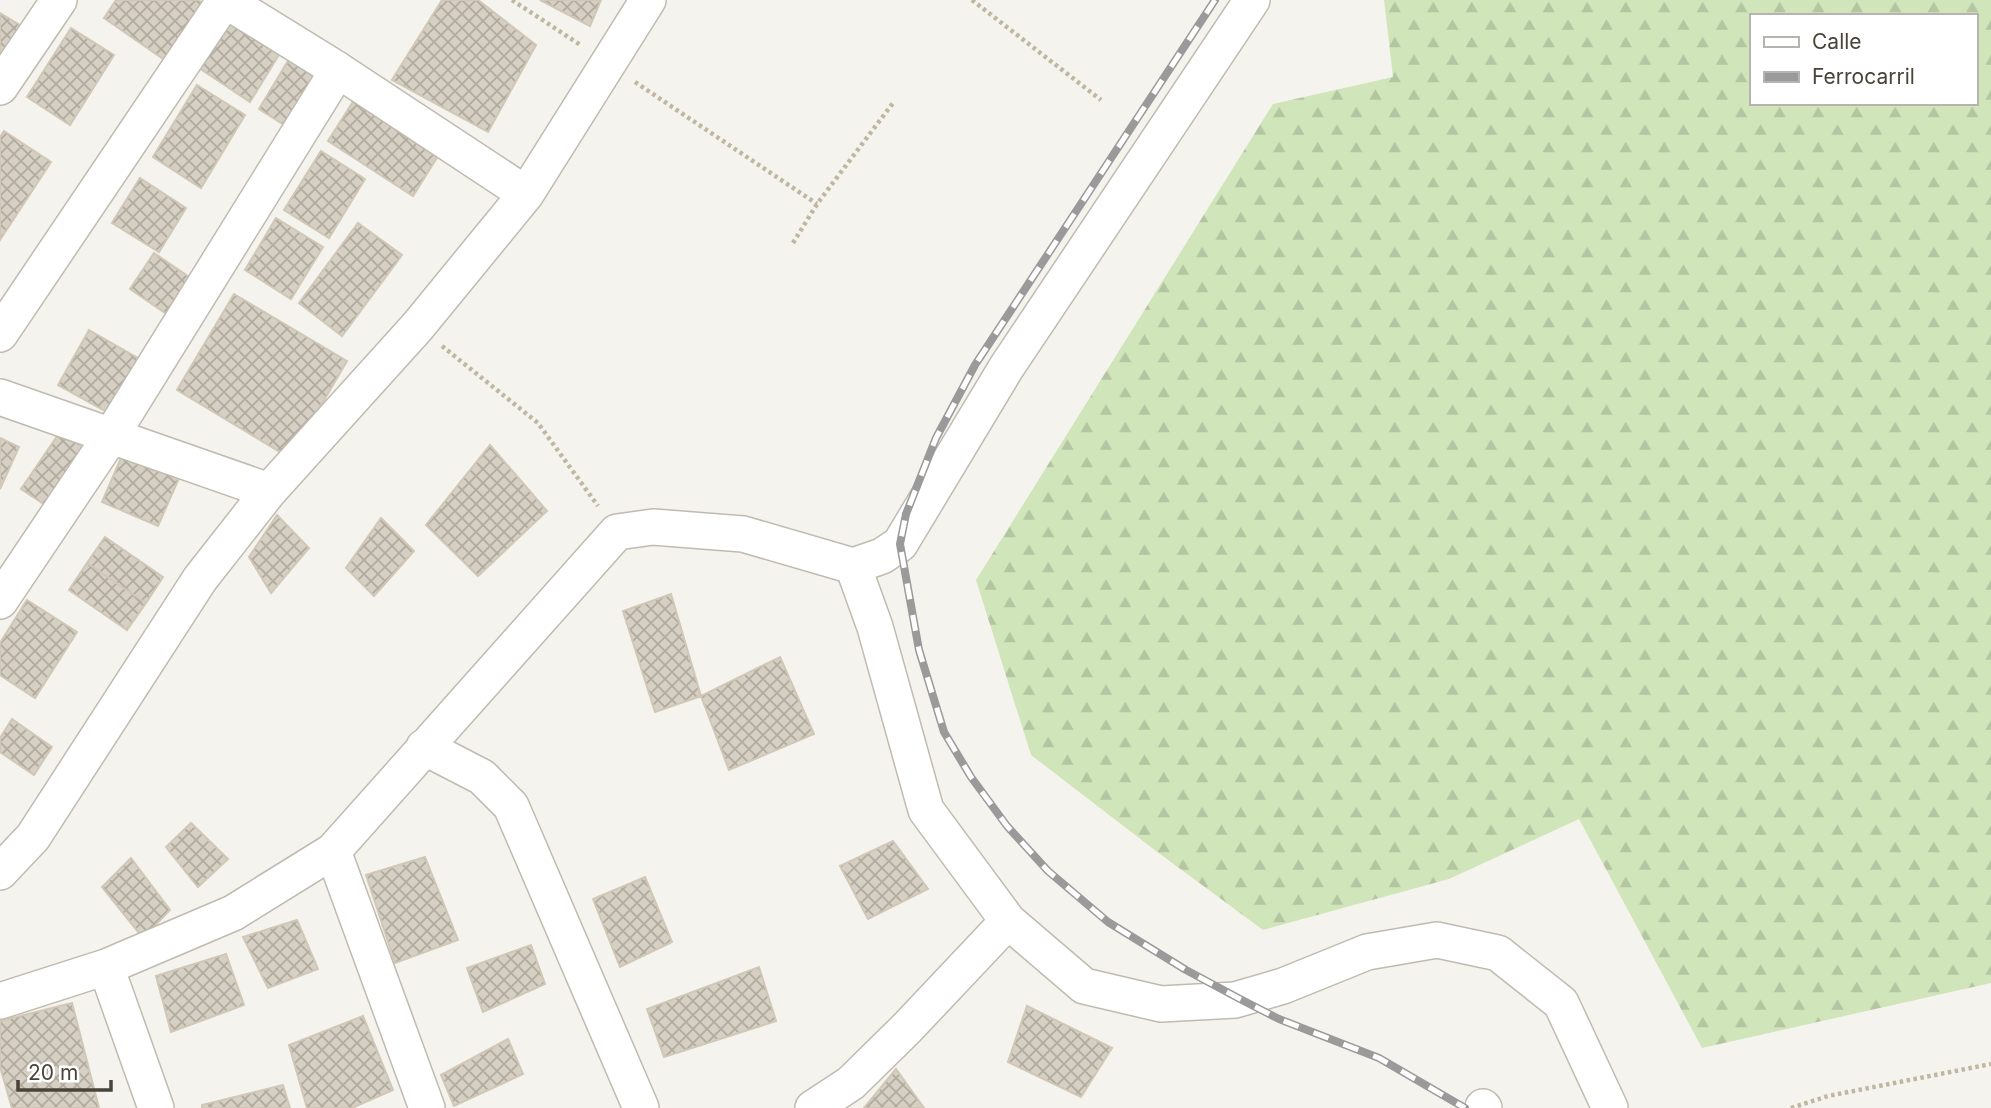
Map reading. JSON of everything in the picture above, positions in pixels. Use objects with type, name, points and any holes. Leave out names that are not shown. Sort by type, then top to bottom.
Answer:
[{"type":"street","points":[[0,87],[59,0]]},
{"type":"street","points":[[0,334],[225,0],[338,70],[526,194]]},
{"type":"street","points":[[0,872],[33,837],[200,579],[269,491],[418,326],[526,194],[648,0]]},
{"type":"street","points":[[0,1001],[106,967],[233,913],[333,850],[617,532],[653,527],[743,534],[853,566],[882,556],[900,544],[1006,368],[1252,0]]},
{"type":"street","points":[[0,601],[111,436],[338,70]]},
{"type":"street","points":[[0,397],[269,491]]},
{"type":"street","points":[[853,566],[875,626],[926,810],[1008,920],[1084,986],[1161,1004],[1241,999],[1283,986],[1367,952],[1437,940],[1498,953],[1561,1003],[1610,1108]]},
{"type":"street","points":[[424,747],[482,777],[511,806],[641,1108]]},
{"type":"street","points":[[333,850],[427,1108]]},
{"type":"street","points":[[813,1108],[851,1083],[907,1028],[1008,920]]},
{"type":"street","points":[[106,967],[156,1108]]},
{"type":"path","points":[[512,0],[817,204]]},
{"type":"path","points":[[972,0],[1101,100]]},
{"type":"path","points":[[793,243],[817,204],[893,103]]},
{"type":"path","points":[[418,326],[538,423],[617,532]]},
{"type":"path","points":[[1791,1108],[1828,1096],[1991,1064]]},
{"type":"green space","points":[[1384,0],[1991,0],[1991,983],[1702,1048],[1579,819],[1449,879],[1263,930],[1031,755],[976,580],[1273,104],[1393,77]]},
{"type":"building","points":[[116,0],[198,0],[210,8],[172,65],[104,18]]},
{"type":"building","points":[[442,0],[478,0],[536,45],[488,132],[392,80]]},
{"type":"building","points":[[540,0],[601,0],[590,26]]},
{"type":"building","points":[[0,13],[20,25],[0,59]]},
{"type":"building","points":[[224,16],[280,53],[250,102],[193,64]]},
{"type":"building","points":[[71,28],[114,55],[70,125],[27,97]]},
{"type":"building","points":[[291,56],[321,75],[289,128],[259,109]]},
{"type":"building","points":[[197,85],[245,115],[201,188],[153,157]]},
{"type":"building","points":[[358,94],[443,148],[413,196],[328,141]]},
{"type":"building","points":[[4,131],[51,162],[0,240],[0,137]]},
{"type":"building","points":[[321,151],[365,179],[329,238],[284,210]]},
{"type":"building","points":[[140,178],[186,208],[159,252],[112,223]]},
{"type":"building","points":[[276,218],[323,247],[291,299],[245,270]]},
{"type":"building","points":[[358,223],[402,255],[342,336],[299,303]]},
{"type":"building","points":[[154,253],[198,283],[174,319],[130,289]]},
{"type":"building","points":[[234,294],[347,361],[290,458],[177,390]]},
{"type":"building","points":[[89,330],[145,362],[114,416],[58,385]]},
{"type":"building","points":[[60,432],[89,452],[51,509],[21,489]]},
{"type":"building","points":[[0,438],[19,447],[0,489]]},
{"type":"building","points":[[127,444],[183,469],[158,526],[102,502]]},
{"type":"building","points":[[490,445],[547,511],[478,576],[426,525]]},
{"type":"building","points":[[277,515],[309,548],[271,593],[249,557]]},
{"type":"building","points":[[381,518],[414,551],[374,596],[346,568]]},
{"type":"building","points":[[105,537],[163,577],[146,603],[87,563]]},
{"type":"building","points":[[87,563],[146,603],[127,630],[69,590]]},
{"type":"building","points":[[671,594],[701,696],[655,712],[623,611]]},
{"type":"building","points":[[27,600],[77,632],[35,698],[0,675],[0,643]]},
{"type":"building","points":[[780,657],[814,734],[729,770],[701,696]]},
{"type":"building","points":[[12,719],[52,747],[34,775],[0,752],[0,738]]},
{"type":"building","points":[[191,823],[228,859],[198,887],[166,847]]},
{"type":"building","points":[[893,841],[928,889],[868,919],[840,866]]},
{"type":"building","points":[[425,857],[458,940],[395,963],[366,875]]},
{"type":"building","points":[[131,858],[170,910],[143,938],[102,887]]},
{"type":"building","points":[[645,877],[672,942],[620,967],[593,899]]},
{"type":"building","points":[[297,920],[318,969],[268,988],[243,937]]},
{"type":"building","points":[[531,945],[545,984],[483,1012],[467,968]]},
{"type":"building","points":[[226,954],[244,1005],[171,1032],[156,976]]},
{"type":"building","points":[[759,967],[776,1021],[664,1057],[647,1009]]},
{"type":"building","points":[[72,1003],[99,1108],[12,1108],[0,1067],[0,1021]]},
{"type":"building","points":[[1027,1006],[1112,1048],[1081,1097],[1008,1062]]},
{"type":"building","points":[[363,1016],[393,1090],[352,1108],[307,1108],[289,1045]]},
{"type":"building","points":[[508,1039],[523,1074],[454,1106],[441,1075]]},
{"type":"building","points":[[896,1069],[924,1108],[864,1108]]},
{"type":"building","points":[[283,1085],[290,1108],[202,1108],[202,1105]]},
{"type":"railway","points":[[1215,0],[975,365],[936,438],[906,514],[900,544],[919,650],[944,732],[971,777],[1007,826],[1048,871],[1108,922],[1186,970],[1240,999],[1279,1019],[1379,1058],[1465,1108]]}]
